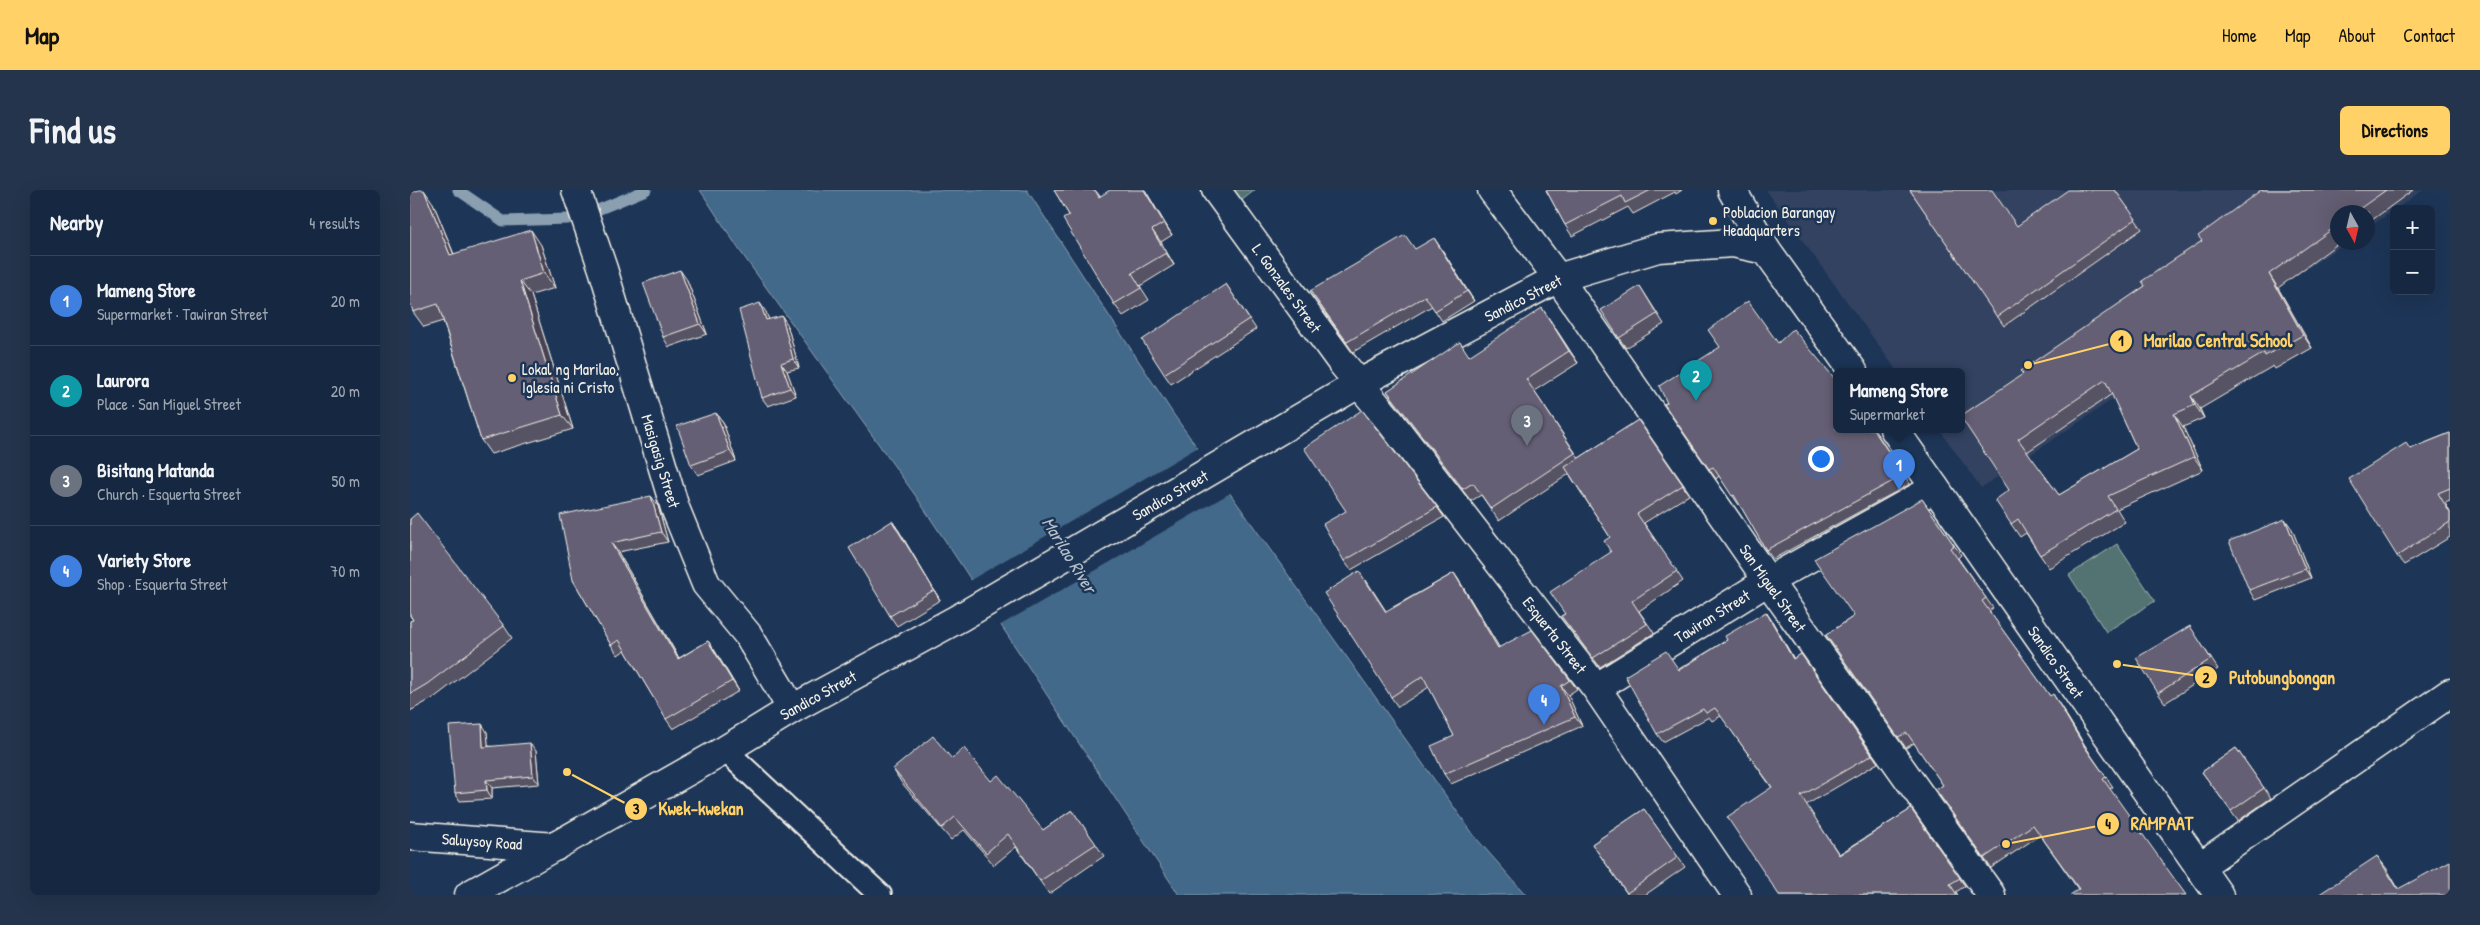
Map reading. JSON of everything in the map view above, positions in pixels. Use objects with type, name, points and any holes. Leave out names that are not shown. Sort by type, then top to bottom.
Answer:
[{"type":"street","name":"Masigasig Street","points":[[576,190],[603,269],[675,508],[706,584],[748,635],[792,709]]},
{"type":"street","name":"L. Gonzales Street","points":[[1216,190],[1342,363],[1360,384]]},
{"type":"street","name":"San Miguel Street","points":[[1492,190],[1558,278],[1768,581],[1991,895]]},
{"type":"street","points":[[1732,190],[1766,250],[1851,368]]},
{"type":"street","name":"Sandico Street","points":[[469,895],[725,750],[792,709],[961,617],[1360,384],[1558,278],[1658,248],[1733,243],[1766,250]]},
{"type":"street","name":"Esquerta Street","points":[[1360,384],[1596,688],[1737,895]]},
{"type":"street","name":"Sandico Street","points":[[1897,433],[2218,895]]},
{"type":"street","name":"Tawiran Street","points":[[1596,688],[1768,581],[1935,488]]},
{"type":"street","points":[[2200,867],[2450,693]]},
{"type":"street","name":"Saluysoy Road","points":[[410,836],[554,847]]},
{"type":"lane","points":[[725,750],[880,895]]},
{"type":"shaded area","points":[[1766,190],[2423,190],[2401,205],[2390,205],[2390,213],[2375,223],[2375,205],[2330,205],[2330,250],[2335,250],[1981,488],[1942,433],[1965,433],[1965,368],[1895,368]]},
{"type":"green space","points":[[1233,190],[1255,190],[1241,201]]},
{"type":"green space","points":[[2117,544],[2155,601],[2106,632],[2069,575]]},
{"type":"water","name":"Marilao River","points":[[700,190],[1027,190],[1174,415],[1476,838],[1526,895],[1179,895],[915,495],[740,251]]},
{"type":"pier","points":[[1200,446],[1232,492],[999,626],[969,581]]},
{"type":"building","name":"Lokal ng Marilao, Iglesia ni Cristo","points":[[424,190],[450,255],[531,230],[544,273],[520,281],[562,415],[481,440],[438,304],[413,312],[410,301],[410,193]]},
{"type":"building","points":[[1054,190],[1095,190],[1099,197],[1110,190],[1144,190],[1164,223],[1152,230],[1166,253],[1132,273],[1141,288],[1114,304],[1063,219],[1069,215]]},
{"type":"building","points":[[1546,190],[1651,190],[1625,203],[1622,196],[1565,225]]},
{"type":"building","points":[[1910,190],[1992,190],[2017,226],[2068,190],[2115,190],[2136,219],[1997,317]]},
{"type":"building","points":[[2261,190],[2386,190],[2365,205],[2330,205],[2330,231],[2269,274],[2303,335],[2265,356],[2264,353],[2191,396],[2195,405],[2174,414],[2194,457],[2108,496],[2116,509],[2040,555],[2018,519],[2011,524],[1995,500],[2009,490],[1965,424],[1965,413],[2023,374],[2020,371],[2145,286],[2142,281],[2202,241],[2198,236]],"holes":[[[2105,380],[2137,449],[2059,495],[2018,439]]]},
{"type":"building","points":[[1405,235],[1415,249],[1434,238],[1467,291],[1435,311],[1425,296],[1347,342],[1310,291]]},
{"type":"building","points":[[680,270],[700,324],[663,337],[643,283]]},
{"type":"building","points":[[1226,284],[1249,319],[1164,374],[1142,340]]},
{"type":"building","points":[[1640,286],[1657,314],[1619,338],[1601,310]]},
{"type":"building","points":[[1748,301],[1778,343],[1793,329],[1833,376],[1833,433],[1876,433],[1904,475],[1766,550],[1734,495],[1732,496],[1713,467],[1709,469],[1664,404],[1667,403],[1659,386],[1720,347],[1708,330]]},
{"type":"building","points":[[760,303],[766,320],[782,316],[793,359],[781,363],[790,388],[762,398],[739,310]]},
{"type":"building","points":[[1542,308],[1569,351],[1526,379],[1575,453],[1491,509],[1473,483],[1463,489],[1387,391],[1460,342],[1469,356]]},
{"type":"building","points":[[1362,410],[1437,507],[1344,561],[1323,524],[1346,511],[1304,448]]},
{"type":"building","points":[[716,413],[730,451],[691,465],[677,426]]},
{"type":"building","points":[[1638,420],[1683,485],[1637,514],[1677,571],[1632,601],[1647,624],[1593,658],[1561,616],[1565,614],[1550,592],[1611,552],[1604,541],[1610,537],[1565,467]]},
{"type":"building","points":[[2450,433],[2450,488],[2438,493],[2450,513],[2450,522],[2397,556],[2349,479],[2406,443],[2410,449]]},
{"type":"building","points":[[651,496],[661,532],[611,543],[678,659],[708,641],[732,681],[666,719],[619,640],[611,645],[573,580],[560,515]]},
{"type":"building","points":[[1922,499],[1954,545],[1950,548],[1986,598],[1982,601],[2050,696],[2053,694],[2084,746],[2106,777],[2103,779],[2186,895],[2070,895],[2079,889],[2033,825],[1984,858],[1936,790],[1943,785],[1907,733],[1898,737],[1826,635],[1854,616],[1814,559]]},
{"type":"building","points":[[417,513],[504,626],[427,684],[410,694],[410,621],[413,620],[410,615],[410,519]]},
{"type":"building","points":[[2285,519],[2305,569],[2249,590],[2229,541]]},
{"type":"building","points":[[892,521],[934,590],[890,616],[849,548]]},
{"type":"building","points":[[1359,571],[1386,612],[1454,573],[1498,648],[1532,630],[1570,680],[1561,686],[1575,717],[1444,774],[1431,746],[1454,736],[1423,676],[1391,697],[1324,593]]},
{"type":"building","points":[[1766,612],[1793,659],[1801,654],[1872,755],[1801,796],[1839,855],[1911,809],[1960,878],[1950,884],[1957,895],[1779,895],[1727,817],[1772,787],[1715,708],[1706,713],[1703,709],[1657,734],[1625,676],[1666,651],[1679,670],[1727,640],[1725,636]]},
{"type":"building","points":[[2190,626],[2211,659],[2158,693],[2136,658]]},
{"type":"building","points":[[482,724],[483,747],[530,743],[533,776],[486,780],[487,790],[455,793],[449,726]]},
{"type":"building","points":[[933,736],[952,759],[964,748],[991,781],[998,775],[1043,830],[1072,810],[1096,844],[1040,881],[1008,834],[986,853],[955,817],[942,828],[893,769]]},
{"type":"building","points":[[2236,748],[2264,788],[2231,811],[2202,772]]},
{"type":"building","points":[[1644,809],[1678,857],[1627,893],[1592,844]]},
{"type":"building","points":[[2377,856],[2398,889],[2450,861],[2450,895],[2318,895]]},
{"type":"waterway","points":[[458,190],[503,221],[568,219]]},
{"type":"waterway","points":[[600,209],[646,190]]},
{"type":"place","name":"Poblacion Barangay Headquarters","points":[[1713,221]]},
{"type":"place","name":"Marilao Central School","points":[[2028,365]]},
{"type":"place","name":"Lokal ng Marilao, Iglesia ni Cristo","points":[[512,378]]},
{"type":"place","name":"Laurora","points":[[1696,401]]},
{"type":"place","name":"Bisitang Matanda","points":[[1527,446]]},
{"type":"place","name":"Mameng Store","points":[[1899,490]]},
{"type":"place","name":"Putobungbongan","points":[[2117,664]]},
{"type":"place","name":"Variety Store","points":[[1544,725]]},
{"type":"place","name":"Kwek-kwekan","points":[[567,772]]},
{"type":"place","name":"RAMPAAT","points":[[2006,844]]}]
